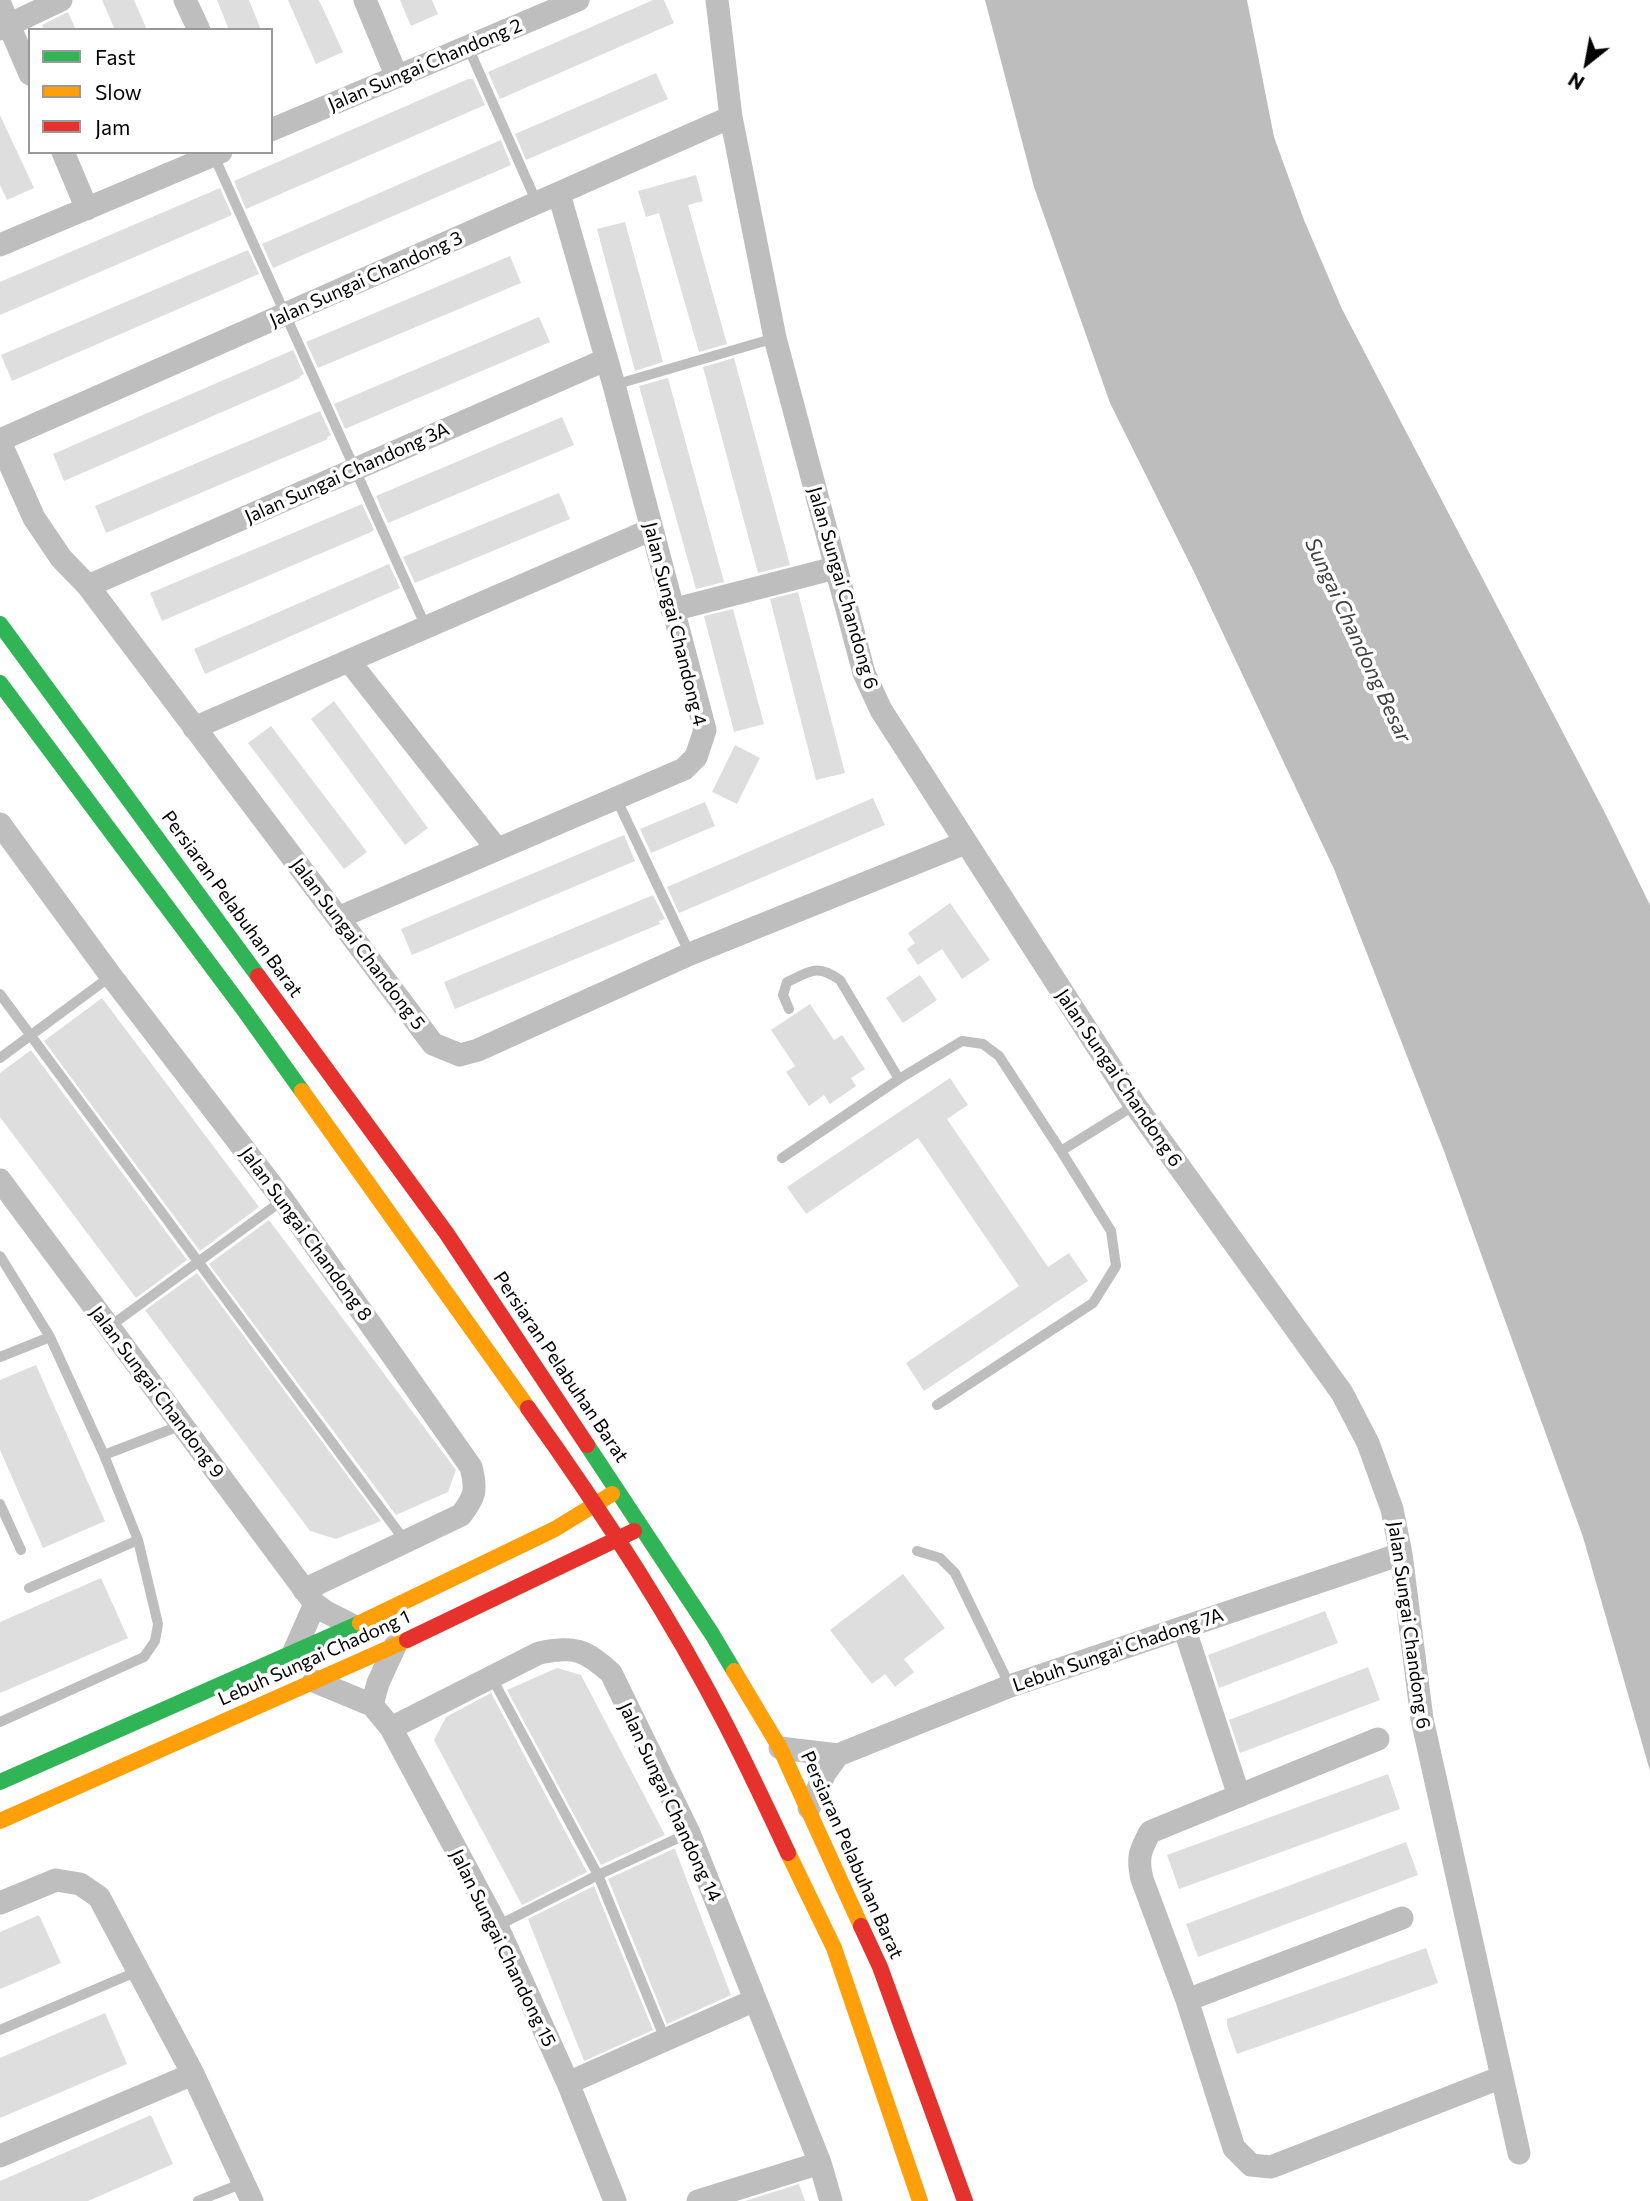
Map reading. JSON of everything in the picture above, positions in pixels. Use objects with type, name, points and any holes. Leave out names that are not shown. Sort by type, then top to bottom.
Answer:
[{"type":"street","points":[[28,70],[3,19],[61,0]]},
{"type":"street","points":[[185,0],[198,28]]},
{"type":"street","points":[[365,0],[397,77]]},
{"type":"street","name":"Jalan Sungai Chandong 2","points":[[273,129],[468,47],[551,5],[578,0]]},
{"type":"street","name":"Jalan Sungai Chandong 6","points":[[717,0],[731,117],[775,338],[864,673],[881,710],[1135,1105],[1342,1393],[1368,1443],[1392,1509],[1401,1554],[1422,1719],[1519,2152]]},
{"type":"street","name":"Jalan Sungai Chandong 3","points":[[0,441],[731,117]]},
{"type":"street","points":[[64,154],[87,209]]},
{"type":"street","points":[[0,246],[217,154]]},
{"type":"street","name":"Jalan Sungai Chandong 4","points":[[340,917],[684,769],[696,757],[705,730],[650,530],[614,385],[559,194]]},
{"type":"street","name":"Jalan Sungai Chandong 3A","points":[[88,586],[605,360]]},
{"type":"street","name":"Jalan Sungai Chandong 5","points":[[0,441],[34,518],[61,558],[88,586],[340,917],[433,1044],[460,1055],[478,1050],[691,954],[965,843]]},
{"type":"street","points":[[194,728],[650,530]]},
{"type":"street","points":[[672,610],[835,568]]},
{"type":"street","name":"Persiaran Pelabuhan Barat","points":[[0,625],[447,1234],[712,1633],[780,1748],[880,1967],[965,2201]]},
{"type":"street","points":[[349,661],[497,849]]},
{"type":"street","points":[[0,683],[244,1010],[560,1452],[648,1587],[723,1718],[834,1948],[920,2201]]},
{"type":"street","name":"Jalan Sungai Chandong 8","points":[[1,826],[111,976],[284,1200],[471,1468],[476,1485],[472,1501],[461,1515],[405,1541],[309,1597]]},
{"type":"street","points":[[244,1010],[256,1009],[266,1004],[272,994]]},
{"type":"street","name":"Jalan Sungai Chandong 9","points":[[0,1180],[309,1597],[355,1626]]},
{"type":"street","points":[[560,1452],[563,1481]]},
{"type":"street","name":"Lebuh Sungai Chadong 1","points":[[0,1782],[355,1626],[555,1529],[618,1491]]},
{"type":"street","points":[[555,1529],[560,1509]]},
{"type":"street","name":"Lebuh Sungai Chadong 1","points":[[0,1821],[396,1646],[641,1527]]},
{"type":"street","name":"Lebuh Sungai Chadong 7A","points":[[838,1755],[1010,1686],[1401,1554]]},
{"type":"street","points":[[583,1557],[612,1560],[633,1569],[648,1587]]},
{"type":"street","points":[[293,1654],[309,1597]]},
{"type":"street","points":[[1184,1627],[1239,1796]]},
{"type":"street","points":[[314,1681],[372,1704],[377,1684],[396,1646]]},
{"type":"street","name":"Jalan Sungai Chandong 14","points":[[391,1728],[540,1653],[564,1648],[591,1655],[611,1674],[689,1833],[820,2162],[831,2201]]},
{"type":"street","name":"Jalan Sungai Chandong 15","points":[[372,1704],[391,1728],[497,1926],[568,2083],[615,2201]]},
{"type":"street","points":[[1378,1739],[1150,1832],[1142,1848],[1138,1861],[1142,1879],[1187,2000],[1234,2148],[1251,2165],[1271,2168],[1502,2077]]},
{"type":"street","points":[[780,1748],[838,1755],[825,1773],[809,1808]]},
{"type":"street","points":[[0,1903],[56,1880],[80,1884],[99,1897],[193,2074],[247,2192]]},
{"type":"street","points":[[1187,2000],[1402,1918]]},
{"type":"street","points":[[568,2083],[755,2000]]},
{"type":"street","points":[[0,2156],[193,2074]]},
{"type":"street","points":[[698,2201],[722,2198],[820,2162]]},
{"type":"lane","points":[[468,47],[537,203]]},
{"type":"lane","points":[[217,154],[285,314],[426,627]]},
{"type":"lane","points":[[614,385],[775,338]]},
{"type":"lane","points":[[617,798],[691,954]]},
{"type":"lane","points":[[789,1009],[783,995],[787,982],[815,969],[827,971],[840,980],[899,1079]]},
{"type":"lane","points":[[0,1058],[111,976]]},
{"type":"lane","points":[[0,994],[405,1541]]},
{"type":"lane","points":[[782,1158],[899,1079],[962,1041],[984,1044],[999,1056],[1061,1151],[1111,1231],[1116,1266],[1093,1303],[937,1405]]},
{"type":"lane","points":[[1061,1151],[1135,1105]]},
{"type":"lane","points":[[109,1327],[284,1200]]},
{"type":"lane","points":[[0,1256],[50,1337],[104,1455],[138,1540],[158,1624],[155,1641],[144,1657],[0,1722]]},
{"type":"lane","points":[[0,1357],[50,1337]]},
{"type":"lane","points":[[104,1455],[182,1425]]},
{"type":"lane","points":[[0,1504],[20,1550]]},
{"type":"lane","points":[[29,1588],[138,1540]]},
{"type":"lane","points":[[917,1551],[940,1558],[955,1573],[1010,1686]]},
{"type":"lane","points":[[492,1678],[598,1875],[665,2039]]},
{"type":"lane","points":[[497,1926],[689,1833]]},
{"type":"lane","points":[[0,2030],[138,1971]]},
{"type":"lane","points":[[198,2201],[247,2192]]},
{"type":"water","name":"Sungai Chandong Besar","points":[[985,0],[1247,0],[1274,137],[1304,220],[1342,309],[1606,815],[1650,905],[1650,1771],[1583,1537],[1444,1151],[1334,869],[1195,574],[1110,403],[1034,187]]},
{"type":"building","points":[[102,0],[134,0],[146,28],[114,28]]},
{"type":"building","points":[[217,0],[249,0],[260,28],[228,28]]},
{"type":"building","points":[[288,0],[319,0],[343,52],[316,64]]},
{"type":"building","points":[[400,0],[432,0],[438,14],[411,26]]},
{"type":"building","points":[[653,0],[664,0],[674,23],[500,99],[488,72]]},
{"type":"building","points":[[68,12],[75,28],[43,28],[42,25]]},
{"type":"building","points":[[656,73],[668,99],[526,160],[515,134]]},
{"type":"building","points":[[473,79],[485,105],[246,209],[234,181]]},
{"type":"building","points":[[0,115],[34,188],[7,200],[0,185]]},
{"type":"building","points":[[501,140],[511,165],[273,268],[262,244]]},
{"type":"building","points":[[696,175],[703,201],[688,205],[727,344],[699,352],[659,213],[646,217],[638,191]]},
{"type":"building","points":[[220,188],[232,215],[0,315],[0,282]]},
{"type":"building","points":[[625,222],[663,362],[635,371],[597,229]]},
{"type":"building","points":[[248,250],[259,274],[12,381],[1,355]]},
{"type":"building","points":[[510,256],[521,283],[318,368],[306,342]]},
{"type":"building","points":[[539,317],[550,342],[345,429],[334,404]]},
{"type":"building","points":[[293,350],[304,374],[300,378],[64,481],[53,454]]},
{"type":"building","points":[[734,358],[790,565],[758,573],[703,367]]},
{"type":"building","points":[[668,378],[724,582],[696,589],[639,386]]},
{"type":"building","points":[[320,411],[331,435],[328,439],[106,533],[95,506]]},
{"type":"building","points":[[562,417],[574,445],[388,523],[376,496]]},
{"type":"building","points":[[559,493],[570,519],[415,583],[403,557]]},
{"type":"building","points":[[362,504],[374,530],[371,532],[162,621],[150,593]]},
{"type":"building","points":[[389,564],[400,588],[205,674],[194,649]]},
{"type":"building","points":[[798,592],[845,773],[816,780],[770,599]]},
{"type":"building","points":[[733,609],[764,724],[734,732],[704,616]]},
{"type":"building","points":[[334,701],[428,828],[405,845],[311,719]]},
{"type":"building","points":[[271,726],[367,852],[344,869],[248,743]]},
{"type":"building","points":[[735,745],[760,758],[737,804],[712,792]]},
{"type":"building","points":[[873,798],[885,825],[679,913],[667,887]]},
{"type":"building","points":[[705,802],[715,826],[651,853],[640,829]]},
{"type":"building","points":[[624,835],[635,861],[412,955],[401,929]]},
{"type":"building","points":[[653,895],[665,919],[659,921],[660,924],[455,1009],[444,982]]},
{"type":"building","points":[[950,903],[990,960],[962,979],[942,949],[918,965],[907,949],[915,943],[908,933]]},
{"type":"building","points":[[920,975],[937,1000],[903,1023],[886,998]]},
{"type":"building","points":[[102,998],[259,1207],[200,1251],[44,1041]]},
{"type":"building","points":[[810,1004],[834,1040],[842,1035],[865,1069],[851,1078],[856,1086],[830,1104],[824,1095],[809,1106],[786,1072],[795,1066],[771,1030]]},
{"type":"building","points":[[31,1050],[187,1260],[136,1298],[0,1117],[0,1073]]},
{"type":"building","points":[[950,1078],[968,1105],[947,1119],[1048,1267],[1069,1253],[1088,1281],[924,1391],[906,1363],[1019,1286],[918,1138],[806,1214],[787,1187]]},
{"type":"building","points":[[269,1220],[456,1470],[448,1492],[396,1515],[209,1264]]},
{"type":"building","points":[[197,1273],[381,1521],[336,1539],[310,1531],[145,1310]]},
{"type":"building","points":[[36,1365],[105,1521],[43,1548],[0,1450],[0,1380]]},
{"type":"building","points":[[903,1574],[945,1628],[904,1659],[914,1672],[895,1687],[885,1674],[872,1684],[830,1630]]},
{"type":"building","points":[[101,1578],[128,1638],[0,1693],[0,1622]]},
{"type":"building","points":[[1325,1611],[1338,1643],[1219,1688],[1208,1655]]},
{"type":"building","points":[[1368,1667],[1380,1700],[1240,1753],[1229,1720]]},
{"type":"building","points":[[557,1668],[581,1675],[665,1835],[601,1865],[507,1690]]},
{"type":"building","points":[[491,1693],[587,1872],[522,1905],[434,1740],[446,1717]]},
{"type":"building","points":[[1388,1774],[1400,1809],[1179,1889],[1167,1855]]},
{"type":"building","points":[[1406,1842],[1418,1875],[1198,1957],[1186,1924]]},
{"type":"building","points":[[673,1849],[731,1995],[667,2024],[608,1879]]},
{"type":"building","points":[[594,1886],[653,2030],[584,2061],[528,1919]]},
{"type":"building","points":[[39,1915],[61,1963],[0,1989],[0,1932]]},
{"type":"building","points":[[1426,1948],[1438,1983],[1237,2054],[1227,2019]]},
{"type":"building","points":[[105,2013],[127,2064],[0,2118],[0,2058]]},
{"type":"building","points":[[151,2115],[173,2164],[88,2201],[0,2201],[0,2181]]},
{"type":"building","points":[[799,2184],[805,2201],[745,2201]]},
{"type":"traffic: fast","points":[[0,624],[258,976]]},
{"type":"traffic: fast","points":[[0,683],[302,1091]]},
{"type":"traffic: fast","points":[[587,1445],[734,1671]]},
{"type":"traffic: fast","points":[[0,1782],[360,1623]]},
{"type":"traffic: slow","points":[[302,1091],[528,1408]]},
{"type":"traffic: slow","points":[[360,1623],[555,1529],[612,1494]]},
{"type":"traffic: slow","points":[[0,1821],[407,1640]]},
{"type":"traffic: slow","points":[[734,1671],[780,1748],[861,1926]]},
{"type":"traffic: slow","points":[[788,1853],[834,1948],[920,2201]]},
{"type":"traffic: jam","points":[[258,976],[447,1234],[587,1445]]},
{"type":"traffic: jam","points":[[528,1408],[606,1521],[679,1639],[732,1736],[788,1853]]},
{"type":"traffic: jam","points":[[407,1640],[634,1531]]},
{"type":"traffic: jam","points":[[861,1926],[880,1967],[965,2201]]}]
